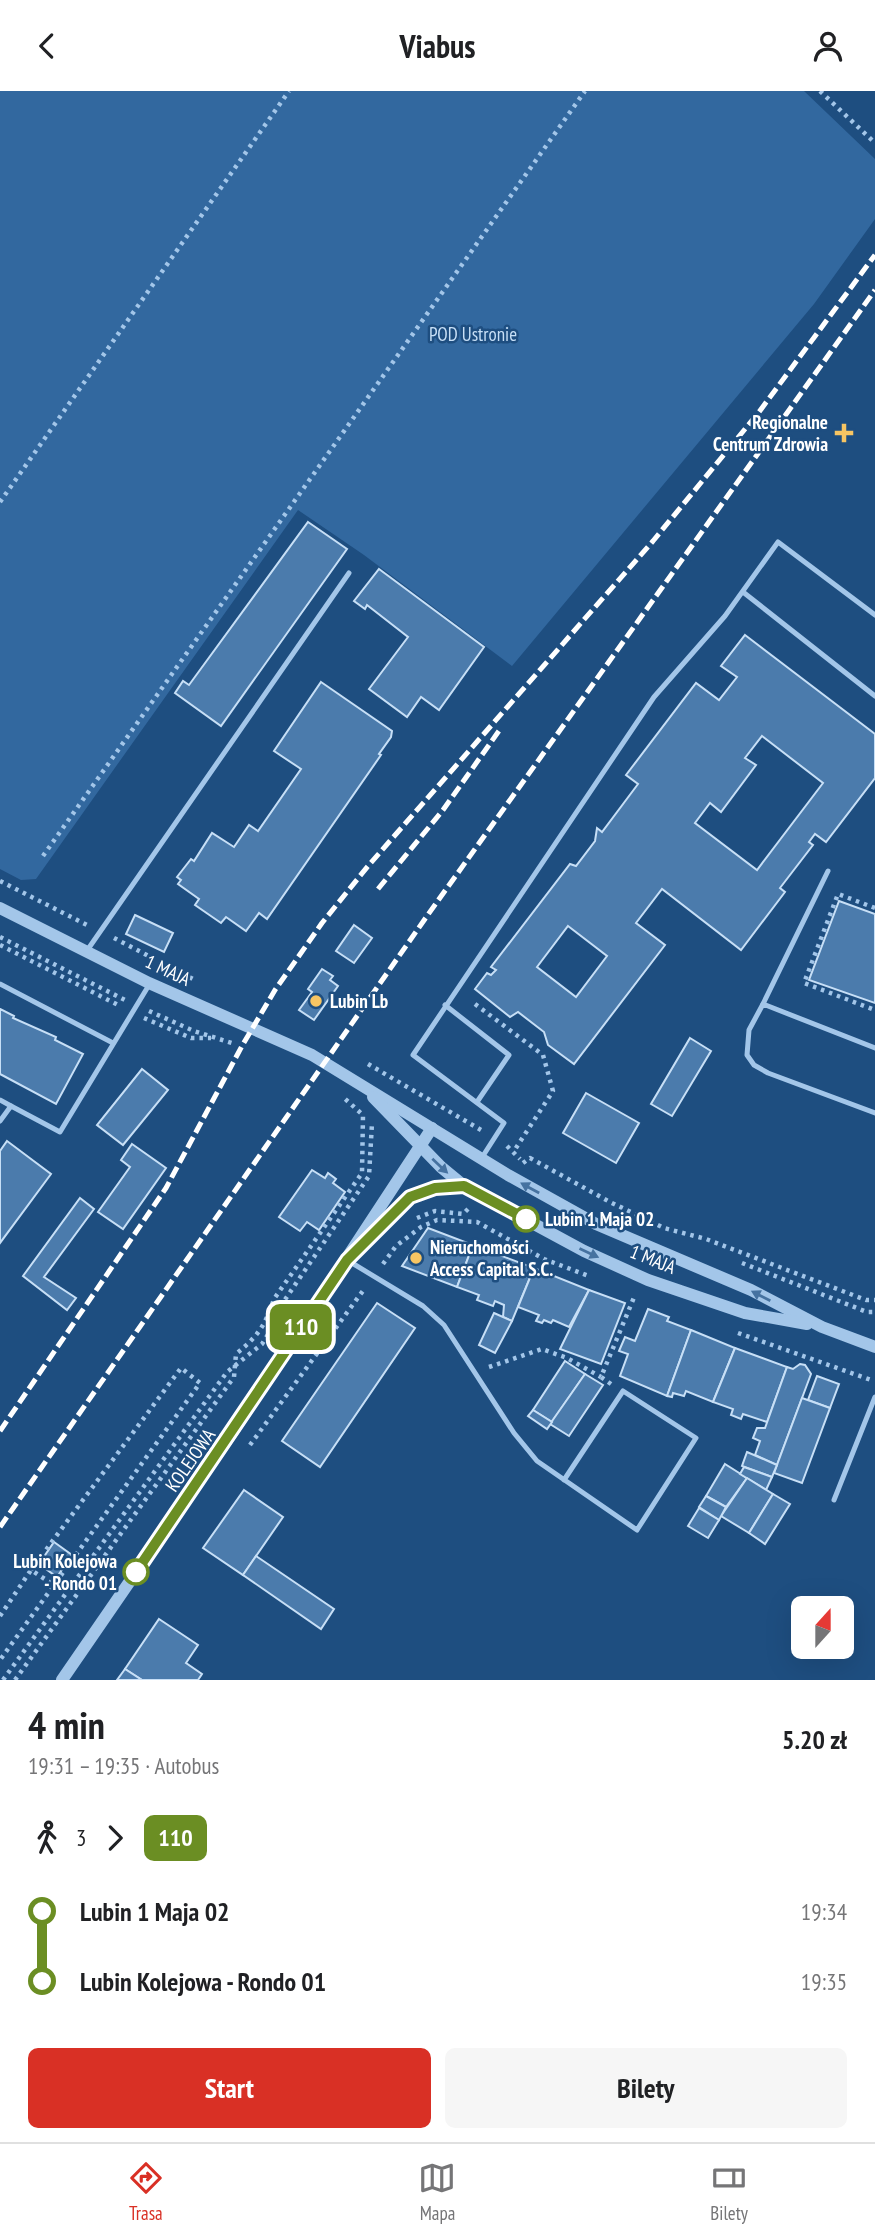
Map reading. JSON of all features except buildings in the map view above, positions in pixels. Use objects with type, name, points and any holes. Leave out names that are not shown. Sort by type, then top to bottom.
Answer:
[{"type":"street","name":"1 MAJA","points":[[0,908],[149,983],[312,1055],[481,1159],[596,1224],[751,1290],[822,1327],[875,1347]]},
{"type":"street","name":"1 MAJA","points":[[358,1082],[441,1167],[464,1186],[584,1251],[648,1280],[745,1313],[822,1327]]},
{"type":"street","name":"KOLEJOWA","points":[[62,1680],[347,1260],[432,1128]]},
{"type":"street","name":"KOLEJOWA","points":[[347,1260],[410,1197],[435,1188],[464,1186]]},
{"type":"lane","points":[[481,1159],[504,1123],[413,1055],[654,697],[743,592],[778,542],[875,615]]},
{"type":"lane","points":[[86,952],[349,573]]},
{"type":"lane","points":[[743,592],[875,696]]},
{"type":"lane","points":[[828,871],[749,1030],[747,1055],[754,1065],[768,1073],[875,1114]]},
{"type":"lane","points":[[0,1100],[60,1132],[149,983]]},
{"type":"lane","points":[[0,984],[113,1043]]},
{"type":"lane","points":[[762,1004],[875,1048]]},
{"type":"lane","points":[[445,1005],[509,1055],[477,1102]]},
{"type":"lane","points":[[0,1121],[11,1106]]},
{"type":"lane","points":[[347,1260],[423,1306],[444,1325],[514,1433],[537,1461],[564,1480],[637,1530],[696,1438],[623,1391],[564,1480]]},
{"type":"lane","points":[[835,1500],[875,1397]]},
{"type":"path","points":[[0,502],[289,91]]},
{"type":"path","points":[[43,856],[585,91]]},
{"type":"path","points":[[820,91],[875,143]]},
{"type":"path","points":[[875,908],[838,894],[804,983],[875,1010]]},
{"type":"path","points":[[0,937],[136,1006],[216,1038],[191,1038],[132,1012],[0,945]]},
{"type":"path","points":[[475,1004],[543,1055],[553,1091],[514,1151]]},
{"type":"path","points":[[4,1680],[195,1415],[235,1364],[262,1344],[274,1325],[282,1304],[369,1176],[372,1119],[367,1110],[352,1097],[338,1091],[348,1104],[363,1115],[362,1173],[274,1299],[267,1320],[256,1339],[236,1353],[235,1364],[234,1377],[15,1680]]},
{"type":"path","points":[[530,1158],[664,1228],[706,1239],[866,1300],[875,1300]]},
{"type":"path","points":[[374,1277],[396,1246],[421,1227],[437,1220],[477,1222],[544,1259],[601,1281]]},
{"type":"path","points":[[623,1290],[648,1300]]},
{"type":"path","points":[[601,1377],[635,1295]]},
{"type":"path","points":[[738,1333],[875,1381]]},
{"type":"path","points":[[474,1372],[542,1349],[567,1358],[623,1391]]},
{"type":"path","points":[[0,1616],[181,1368],[200,1383],[0,1660]]},
{"type":"path","points":[[32,1570],[54,1585]]},
{"type":"green space","name":"POD Ustronie","points":[[0,91],[804,91],[875,159],[875,219],[814,304],[512,666],[364,555],[298,510],[36,879],[21,880],[0,869]]},
{"type":"railway","points":[[0,1431],[166,1188],[242,1046],[275,990],[322,923],[368,866],[653,541],[759,412],[875,255]]},
{"type":"railway","points":[[0,1527],[427,916],[875,290]]},
{"type":"railway","points":[[378,889],[443,810],[501,728]]},
{"type":"bus line","name":"110","points":[[136,1572],[347,1260],[410,1197],[435,1188],[464,1186],[526,1219]]},
{"type":"place","name":"Regionalne Centrum Zdrowia","points":[[844,433]]},
{"type":"place","name":"Lubin Lb","points":[[316,1001]]},
{"type":"place","name":"Lubin 1 Maja 02","points":[[526,1219]]},
{"type":"place","name":"Nieruchomości Access Capital S.C.","points":[[416,1258]]},
{"type":"place","name":"Lubin Kolejowa - Rondo 01","points":[[136,1572]]}]
